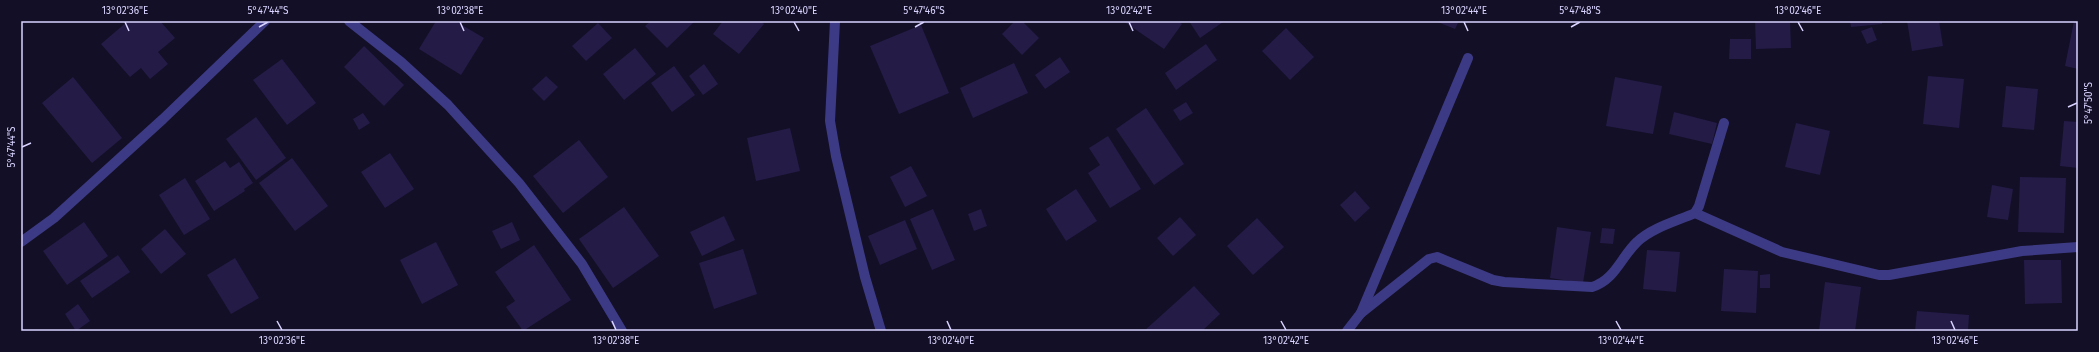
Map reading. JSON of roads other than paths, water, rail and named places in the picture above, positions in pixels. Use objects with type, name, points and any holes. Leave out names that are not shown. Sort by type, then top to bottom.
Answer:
[{"type":"street","points":[[21,242],[54,218],[163,119],[265,21]]},
{"type":"street","points":[[349,21],[401,62],[448,105],[519,183],[582,264],[622,331]]},
{"type":"street","points":[[835,21],[830,121],[836,156],[861,262],[881,331]]},
{"type":"street","points":[[1361,313],[1468,58]]},
{"type":"street","points":[[1347,331],[1361,313],[1430,260],[1437,257],[1493,280],[1504,282],[1592,287],[1607,280],[1636,242],[1645,235],[1695,213],[1699,206],[1724,122]]},
{"type":"street","points":[[1695,213],[1782,252],[1879,275],[1889,275],[2022,250],[2078,247]]}]
